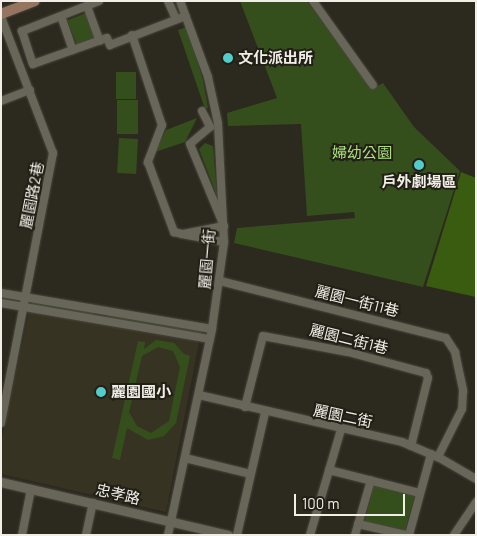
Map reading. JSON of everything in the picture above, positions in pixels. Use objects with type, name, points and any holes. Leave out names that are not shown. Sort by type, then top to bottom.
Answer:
[{"type":"main road","points":[[1,16],[35,1]]},
{"type":"street","points":[[99,1],[22,31],[33,64],[107,38],[110,45],[186,16]]},
{"type":"street","points":[[168,1],[176,20]]},
{"type":"street","name":"麗園一街","points":[[168,535],[212,329],[224,242],[218,123],[208,77],[180,1]]},
{"type":"street","points":[[313,1],[373,85]]},
{"type":"street","points":[[87,6],[100,41]]},
{"type":"street","name":"麗園路2巷","points":[[1,16],[53,153],[1,423]]},
{"type":"street","points":[[61,16],[73,50]]},
{"type":"street","points":[[132,35],[162,125],[148,162],[174,232],[224,242]]},
{"type":"street","points":[[1,101],[30,90]]},
{"type":"street","points":[[182,234],[224,226],[190,144],[210,126],[202,111]]},
{"type":"street","name":"麗園一街11巷","points":[[220,281],[446,338],[455,352],[463,377],[462,409],[434,455]]},
{"type":"street","points":[[1,293],[212,329]]},
{"type":"street","points":[[1,303],[209,339]]},
{"type":"street","name":"麗園二街1巷","points":[[245,407],[263,336],[348,352],[426,373],[428,378],[411,446]]},
{"type":"street","name":"麗園二街","points":[[199,395],[265,413],[411,446],[434,455],[476,479]]},
{"type":"street","points":[[237,535],[265,413]]},
{"type":"street","points":[[310,535],[341,430]]},
{"type":"street","points":[[358,524],[408,535],[420,493],[434,455]]},
{"type":"street","points":[[185,458],[250,474]]},
{"type":"street","points":[[329,470],[420,493]]},
{"type":"street","points":[[355,535],[370,480]]},
{"type":"street","name":"忠孝路","points":[[1,482],[228,535]]},
{"type":"street","points":[[22,535],[31,489]]},
{"type":"street","points":[[86,535],[93,502]]},
{"type":"street","points":[[454,535],[476,502]]},
{"type":"shaded area","name":"麗園國小","points":[[29,312],[199,342],[166,512],[1,474],[1,442]]},
{"type":"green space","name":"婦幼公園","points":[[240,1],[307,1],[372,89],[383,83],[414,127],[460,171],[423,287],[234,243],[237,228],[355,218],[354,212],[307,216],[301,124],[228,126],[227,113],[277,98]]},
{"type":"green space","points":[[86,13],[96,39],[77,46],[67,20]]},
{"type":"green space","points":[[187,27],[203,80],[208,108],[205,109],[178,30]]},
{"type":"green space","points":[[116,72],[136,72],[136,99],[116,99]]},
{"type":"green space","points":[[117,100],[138,100],[138,134],[117,134]]},
{"type":"green space","points":[[197,118],[185,142],[155,152],[166,130]]},
{"type":"green space","points":[[119,138],[138,139],[136,174],[117,173]]},
{"type":"green space","points":[[205,143],[213,146],[217,196],[199,149]]},
{"type":"green space","points":[[461,172],[476,178],[476,297],[426,286]]},
{"type":"green space","points":[[34,302],[89,311],[98,316],[35,306],[31,304]]},
{"type":"green space","points":[[108,316],[201,331],[200,335],[110,319]]},
{"type":"green space","points":[[156,340],[174,343],[184,354],[190,356],[176,423],[164,436],[148,440],[127,428],[120,460],[112,458],[138,341],[145,342],[144,349]],"holes":[[[158,347],[173,351],[180,367],[169,421],[151,433],[137,426],[129,412],[142,356]]]},
{"type":"green space","points":[[374,485],[415,496],[405,533],[364,522]]},
{"type":"place","name":"文化派出所","points":[[228,58]]},
{"type":"place","name":"戶外劇場區","points":[[419,165]]},
{"type":"place","name":"麗園國小","points":[[101,392]]}]
